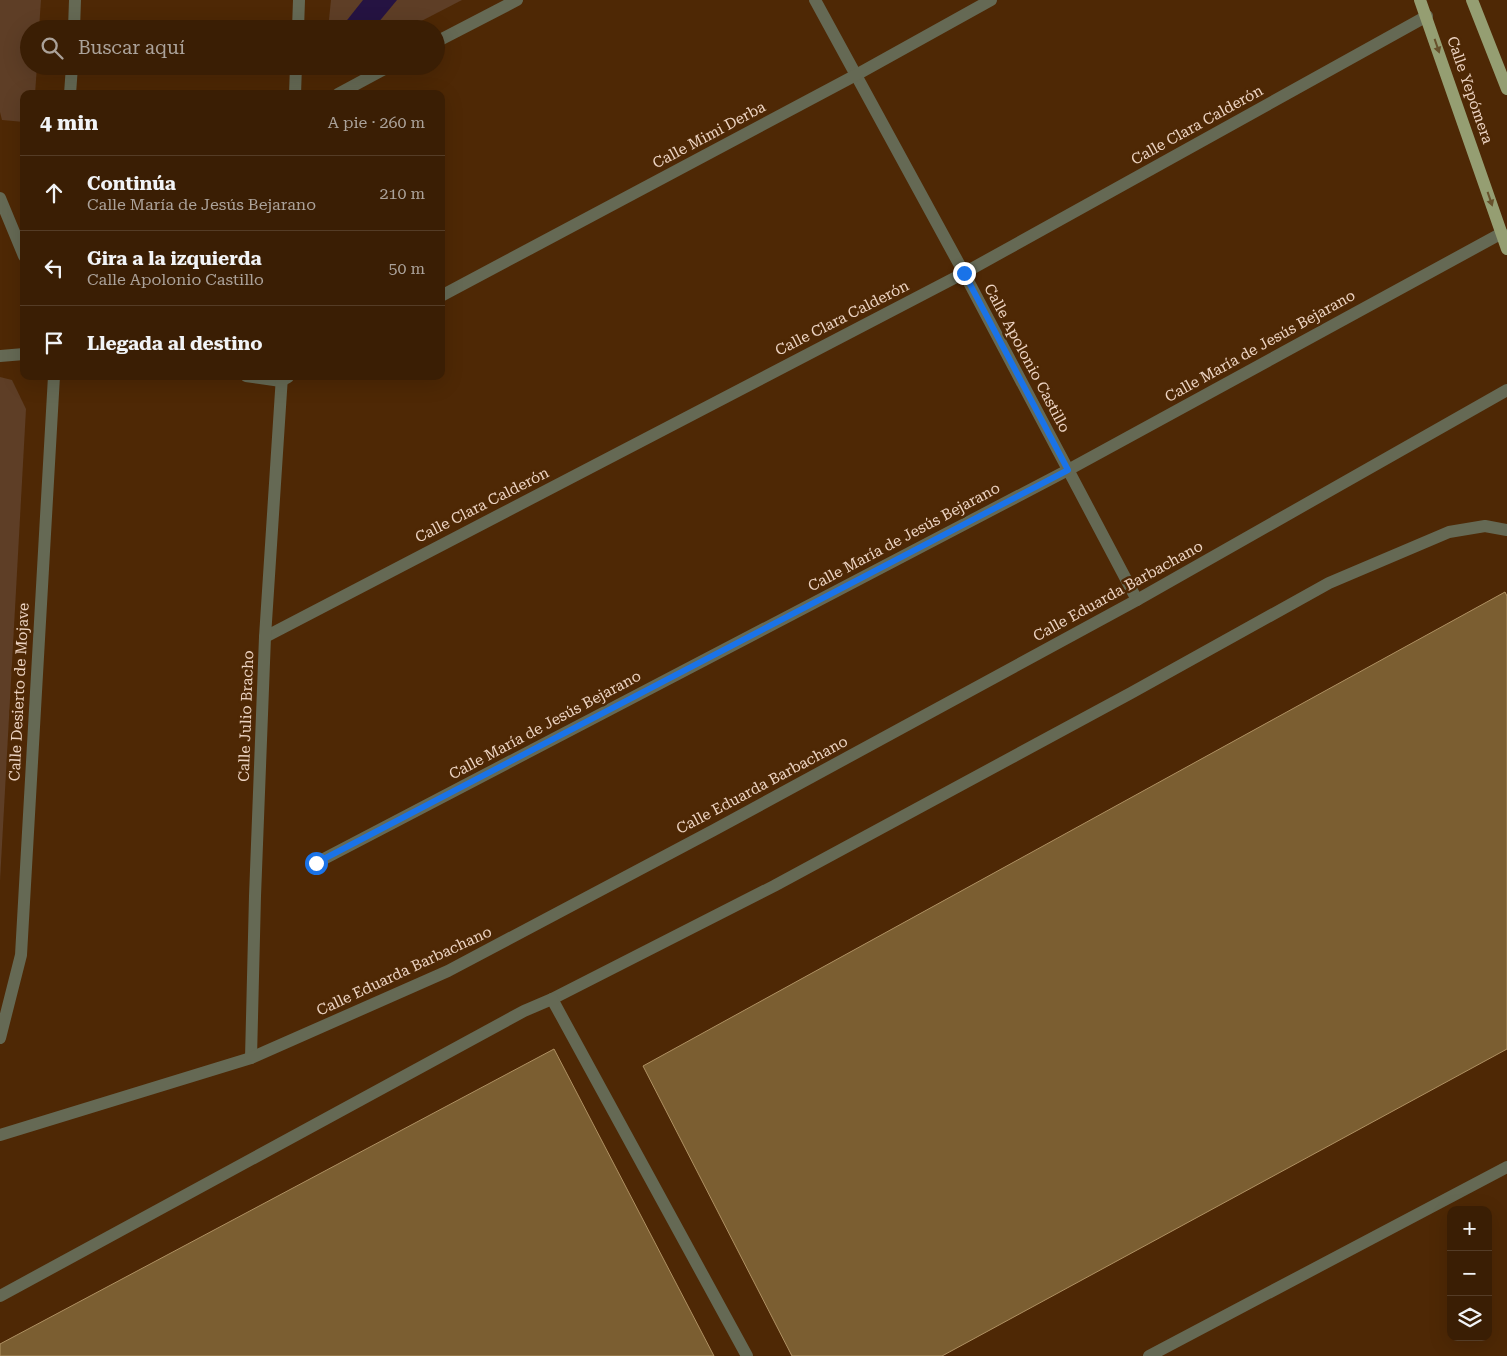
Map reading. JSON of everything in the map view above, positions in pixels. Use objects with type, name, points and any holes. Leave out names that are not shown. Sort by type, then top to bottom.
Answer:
[{"type":"main road","name":"Calle Yepómera","points":[[1420,0],[1507,249]]},
{"type":"main road","points":[[1472,0],[1503,69],[1507,89]]},
{"type":"street","points":[[74,20],[75,0]]},
{"type":"street","points":[[298,20],[299,0]]},
{"type":"street","points":[[445,37],[517,0]]},
{"type":"street","name":"Calle Apolonio Castillo","points":[[815,0],[964,273],[1137,600]]},
{"type":"street","name":"Calle Mimi Derba","points":[[445,294],[856,75],[991,0]]},
{"type":"street","name":"Calle Clara Calderón","points":[[265,637],[964,273],[1426,16]]},
{"type":"street","points":[[70,90],[71,75]]},
{"type":"street","points":[[295,90],[296,75]]},
{"type":"street","points":[[345,90],[373,75]]},
{"type":"street","points":[[0,198],[20,246]]},
{"type":"street","name":"Calle María de Jesús Bejarano","points":[[316,863],[1068,470],[1502,233]]},
{"type":"street","points":[[0,356],[20,354]]},
{"type":"street","name":"Calle Desierto de Mojave","points":[[0,1038],[20,955],[54,380]]},
{"type":"street","name":"Calle Julio Bracho","points":[[251,1058],[265,637],[284,380]]},
{"type":"street","name":"Calle Eduarda Barbachano","points":[[0,1135],[251,1058],[448,971],[714,830],[1137,600],[1507,390]]},
{"type":"street","points":[[0,1296],[524,1011],[552,999],[783,881],[1122,698],[1329,583],[1449,532],[1485,526],[1507,530]]},
{"type":"street","points":[[552,999],[747,1356]]},
{"type":"street","points":[[1150,1356],[1365,1244],[1507,1167]]},
{"type":"shaded area","points":[[0,0],[41,0],[40,20],[20,20],[20,75],[36,75],[35,90],[20,90],[20,122],[2,120],[0,112]]},
{"type":"shaded area","points":[[331,0],[462,0],[423,20],[329,20]]},
{"type":"shaded area","points":[[363,0],[397,0],[380,20],[347,20]]},
{"type":"shaded area","points":[[0,377],[12,380],[26,409],[0,881]]},
{"type":"building","points":[[1505,592],[1507,596],[1507,1049],[942,1356],[792,1356],[643,1066]]},
{"type":"building","points":[[554,1049],[714,1356],[0,1356],[0,1344]]},
{"type":"route","points":[[316,863],[1068,470],[964,273]]}]
